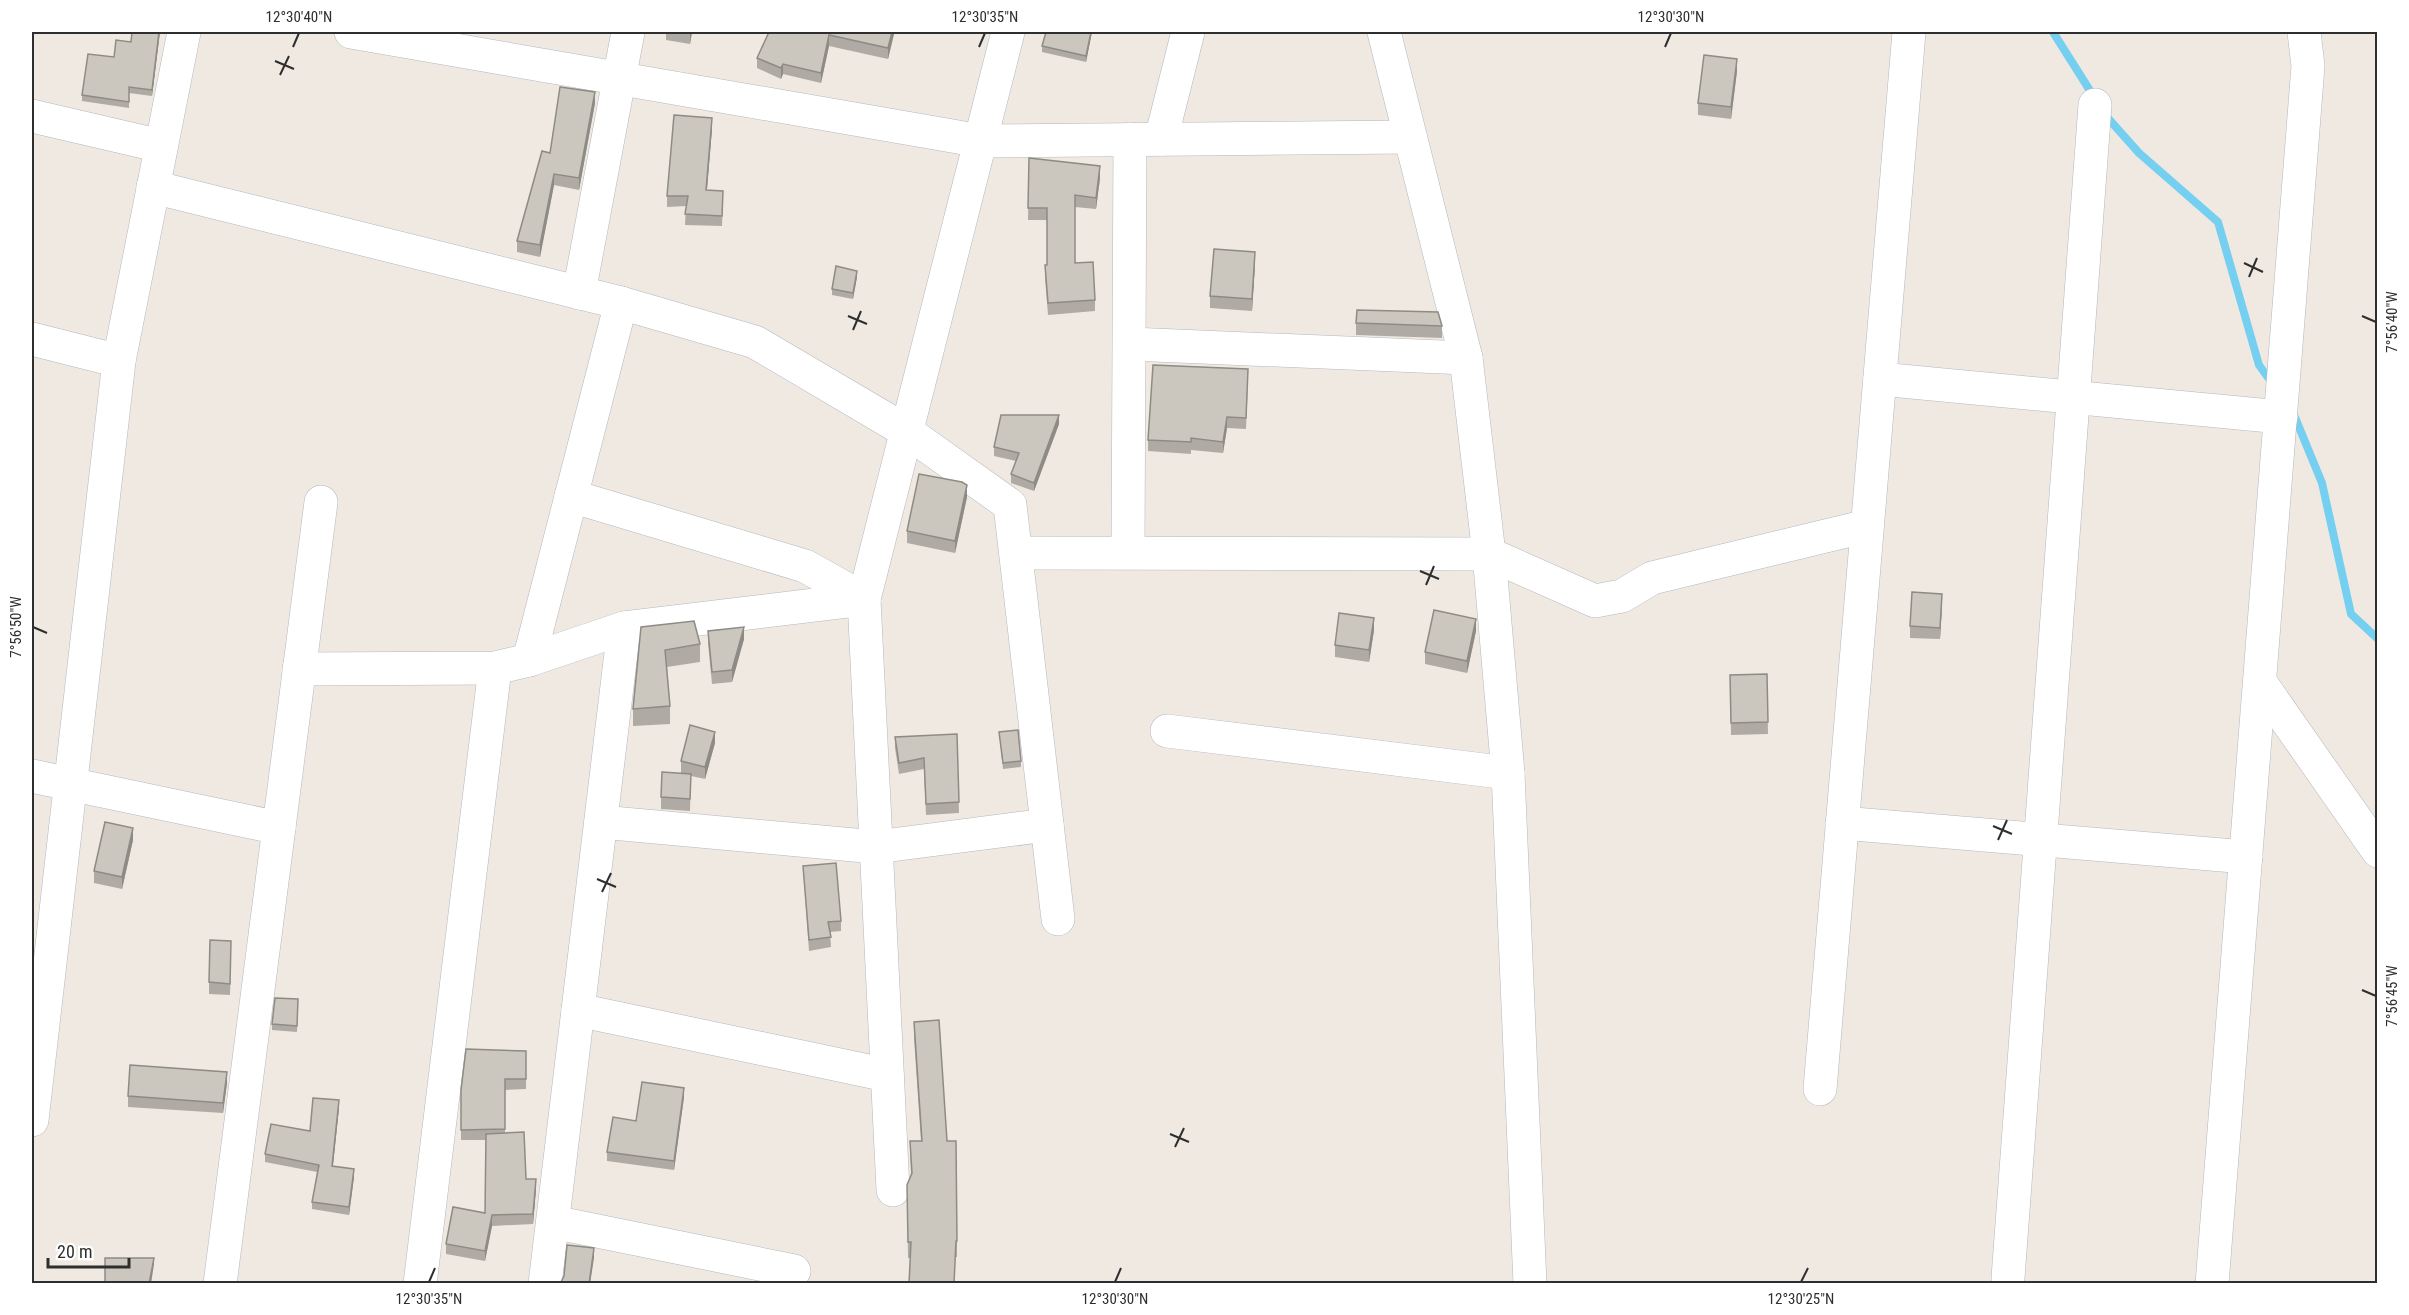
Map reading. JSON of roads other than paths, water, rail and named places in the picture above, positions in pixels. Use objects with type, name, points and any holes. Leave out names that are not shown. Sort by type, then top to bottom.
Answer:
[{"type":"street","points":[[32,1113],[44,894],[70,784],[119,361],[183,32]]},
{"type":"street","points":[[355,32],[981,141],[1410,137]]},
{"type":"street","points":[[579,293],[628,32]]},
{"type":"street","points":[[893,1190],[864,599],[1008,32]]},
{"type":"street","points":[[1128,552],[1130,344],[1145,139],[1188,32]]},
{"type":"street","points":[[1384,32],[1466,358],[1489,555],[1508,773],[1530,1284]]},
{"type":"street","points":[[1820,1089],[1909,32]]},
{"type":"street","points":[[2212,1284],[2308,66],[2304,32]]},
{"type":"street","points":[[2008,1278],[2095,105]]},
{"type":"street","points":[[32,116],[161,146]]},
{"type":"street","points":[[153,186],[621,303],[755,342],[906,431],[1010,505],[1058,920]]},
{"type":"street","points":[[529,660],[621,303]]},
{"type":"street","points":[[32,339],[119,361]]},
{"type":"street","points":[[1130,344],[1466,358]]},
{"type":"street","points":[[1880,379],[2281,417]]},
{"type":"street","points":[[571,496],[805,566],[864,599]]},
{"type":"street","points":[[220,1284],[321,502]]},
{"type":"street","points":[[1016,553],[1489,555],[1595,601],[1622,596],[1652,578],[1867,526]]},
{"type":"street","points":[[299,669],[495,668],[529,660],[624,628],[864,599]]},
{"type":"street","points":[[545,1284],[624,628]]},
{"type":"street","points":[[420,1284],[495,668]]},
{"type":"street","points":[[2260,682],[2378,851]]},
{"type":"street","points":[[1167,731],[1508,773]]},
{"type":"street","points":[[32,776],[279,828]]},
{"type":"street","points":[[601,822],[876,847],[1047,825]]},
{"type":"street","points":[[1842,823],[2246,857]]},
{"type":"street","points":[[578,1010],[887,1074]]},
{"type":"street","points":[[553,1222],[794,1271]]},
{"type":"waterway","points":[[2053,32],[2094,97]]},
{"type":"waterway","points":[[2106,116],[2139,153],[2218,222],[2259,365],[2272,383]]},
{"type":"waterway","points":[[2292,410],[2322,483],[2351,614],[2378,639]]}]
